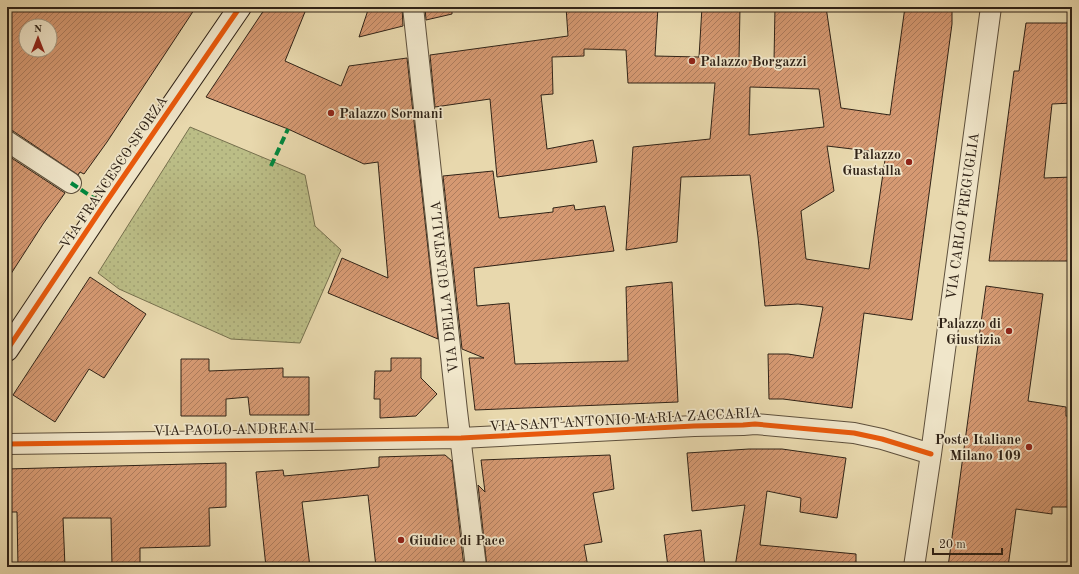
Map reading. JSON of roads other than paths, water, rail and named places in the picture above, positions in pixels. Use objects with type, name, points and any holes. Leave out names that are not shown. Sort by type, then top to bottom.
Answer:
[{"type":"street","name":"VIA FRANCESCO SFORZA","points":[[7,350],[104,205],[240,7]]},
{"type":"street","name":"VIA DELLA GUASTALLA","points":[[413,7],[460,438],[476,567]]},
{"type":"street","name":"VIA CARLO FREGUGLIA","points":[[914,567],[991,7]]},
{"type":"street","points":[[7,142],[71,184]]},
{"type":"street","name":"VIA SANT'ANTONIO MARIA ZACCARIA","points":[[460,438],[755,424],[854,432],[930,454]]},
{"type":"street","name":"VIA PAOLO ANDREANI","points":[[7,444],[460,438]]},
{"type":"place","name":"Palazzo Borgazzi","points":[[692,61]]},
{"type":"place","name":"Palazzo Sormani","points":[[331,113]]},
{"type":"place","name":"Palazzo Guastalla","points":[[909,162]]},
{"type":"place","name":"Palazzo di Giustizia","points":[[1009,331]]},
{"type":"place","name":"Poste Italiane Milano 109","points":[[1029,447]]},
{"type":"place","name":"Giudice di Pace","points":[[401,540]]}]
